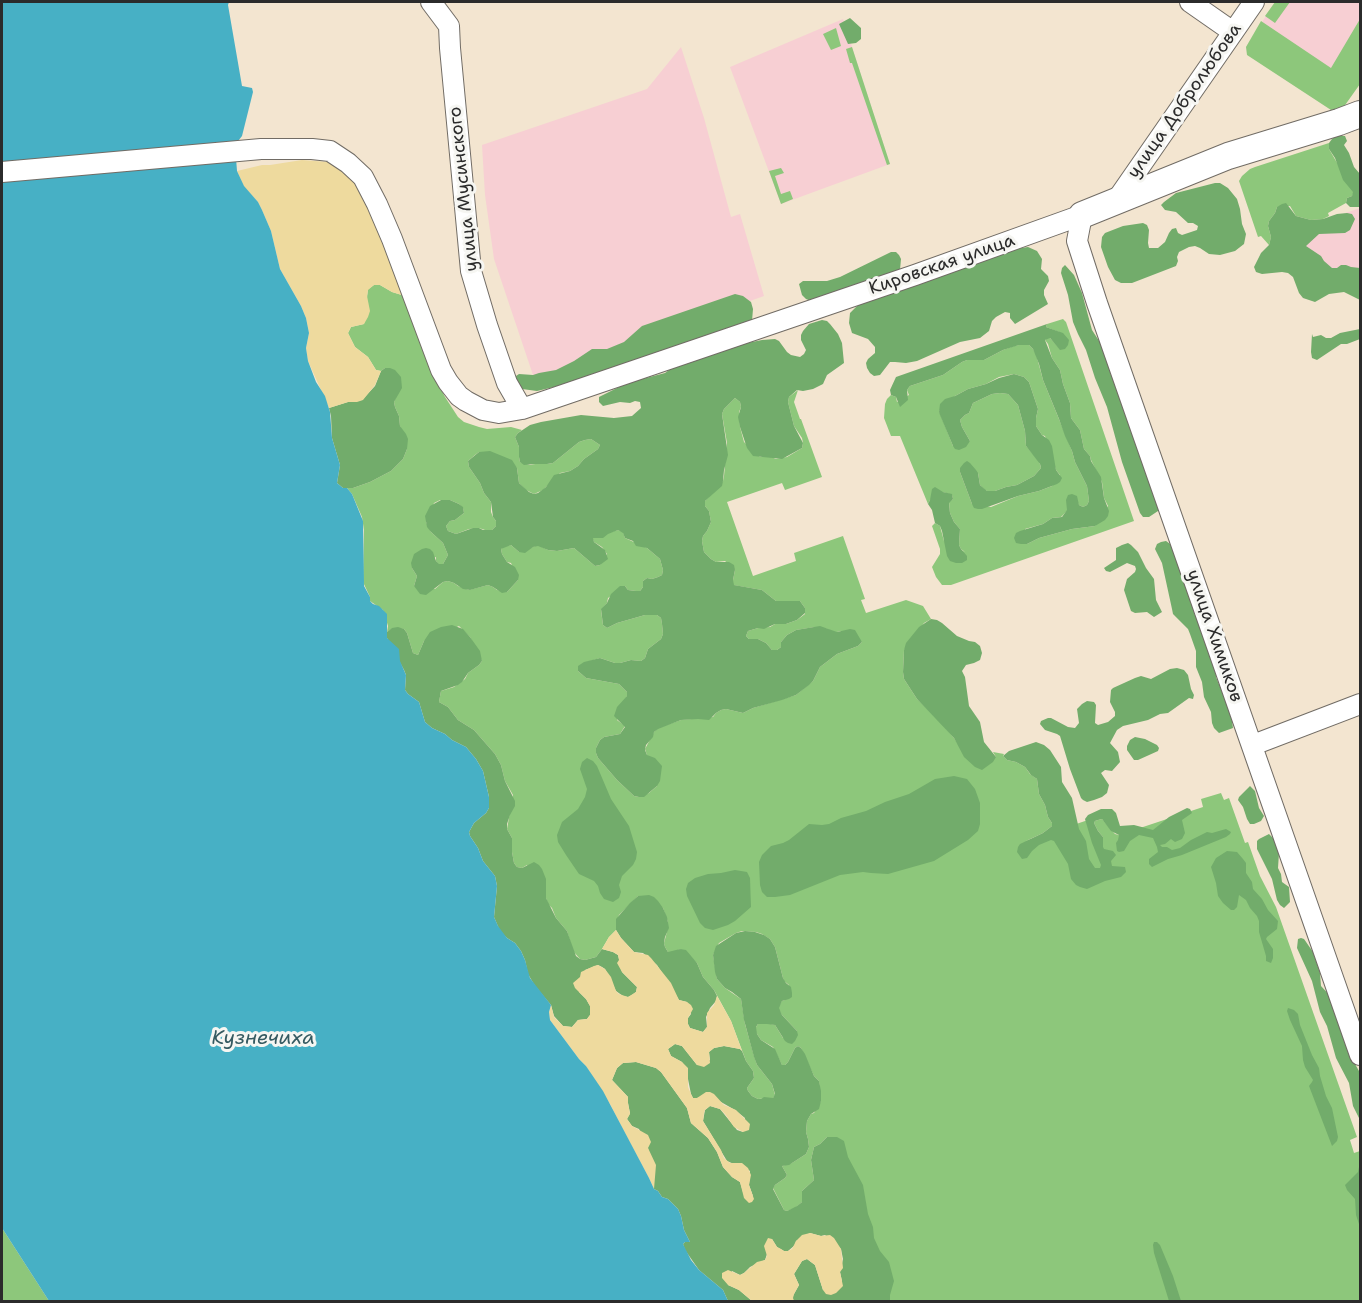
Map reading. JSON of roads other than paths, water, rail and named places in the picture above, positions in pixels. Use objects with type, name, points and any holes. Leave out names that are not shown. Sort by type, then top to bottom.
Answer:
[{"type":"main road","name":"Кировская улица","points":[[1082,215],[1228,156],[1360,114]]},
{"type":"street","name":"улица Мусинского","points":[[431,2],[449,26],[471,271],[507,383],[522,409]]},
{"type":"street","points":[[1190,2],[1233,32]]},
{"type":"street","name":"улица Добролюбова","points":[[1116,201],[1254,2]]},
{"type":"street","name":"Кировская улица","points":[[2,172],[261,150],[330,151],[363,177],[381,212],[441,370],[448,382],[459,396],[476,408],[499,413],[522,409],[915,275],[1082,215]]},
{"type":"street","name":"улица Химиков","points":[[1082,215],[1077,241],[1097,303],[1360,1055]]},
{"type":"street","points":[[1252,745],[1360,704]]},
{"type":"water","name":"Кузнечиха","points":[[2,2],[229,2],[242,86],[252,88],[253,92],[242,136],[235,145],[237,171],[244,186],[262,210],[271,231],[280,269],[306,318],[309,333],[306,348],[308,361],[330,412],[332,438],[340,465],[337,483],[347,488],[352,494],[363,521],[364,586],[370,601],[387,614],[387,638],[399,649],[400,661],[406,675],[405,690],[419,702],[425,722],[466,747],[483,771],[489,808],[474,823],[469,832],[483,861],[495,876],[497,886],[494,917],[498,926],[521,951],[530,978],[551,1005],[550,1020],[603,1091],[654,1189],[678,1209],[690,1242],[683,1244],[691,1260],[699,1270],[723,1290],[728,1301],[49,1301],[2,1228]]}]
